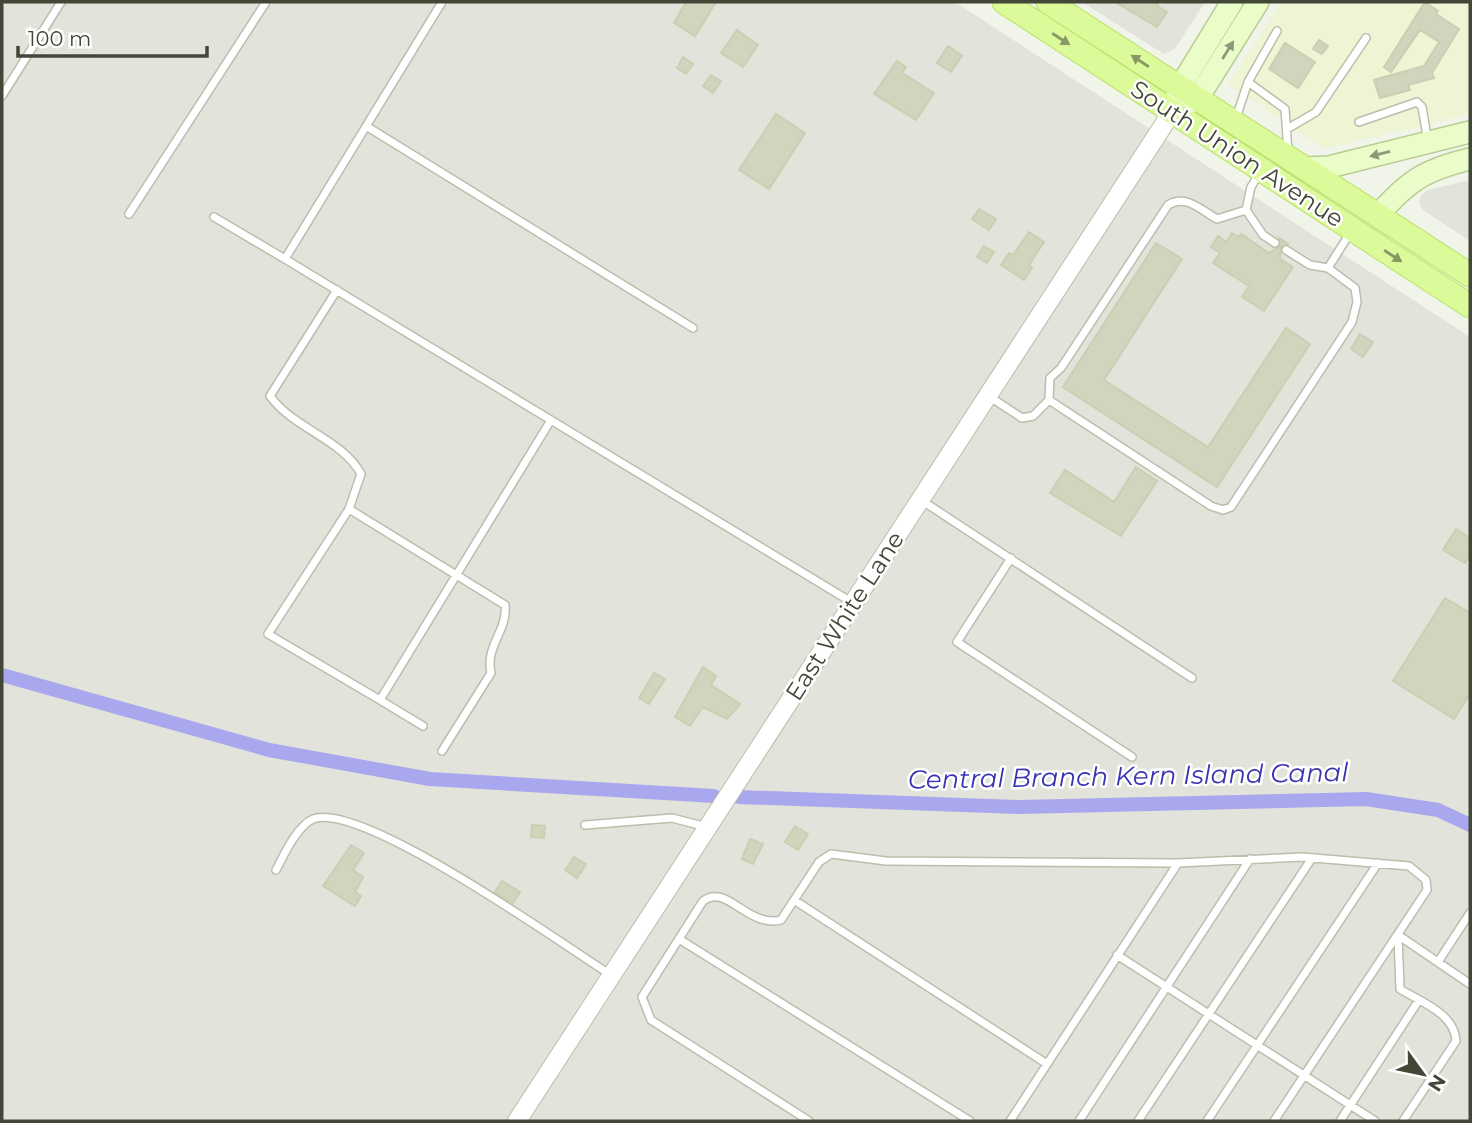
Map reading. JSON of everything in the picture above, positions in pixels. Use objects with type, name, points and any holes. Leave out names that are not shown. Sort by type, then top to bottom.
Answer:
[{"type":"main road","name":"South Union Avenue","points":[[1004,2],[1470,306]]},
{"type":"main road","name":"South Union Avenue","points":[[1048,2],[1470,275]]},
{"type":"main road","points":[[1189,92],[1232,2]]},
{"type":"main road","points":[[1172,112],[1258,2]]},
{"type":"main road","points":[[1297,162],[1329,167],[1470,132]]},
{"type":"main road","points":[[1261,170],[1285,176],[1360,219],[1367,220],[1378,215],[1417,176],[1438,167],[1470,159]]},
{"type":"street","name":"East White Lane","points":[[517,1121],[1172,112]]},
{"type":"lane","points":[[2,96],[61,2]]},
{"type":"lane","points":[[129,214],[266,2]]},
{"type":"lane","points":[[285,259],[442,2]]},
{"type":"lane","points":[[1235,121],[1248,82],[1277,31]]},
{"type":"lane","points":[[1287,129],[1316,112],[1366,38]]},
{"type":"lane","points":[[1248,82],[1285,109],[1287,129],[1297,162]]},
{"type":"lane","points":[[1359,122],[1417,102],[1422,107],[1429,142]]},
{"type":"lane","points":[[366,126],[694,328]]},
{"type":"lane","points":[[1261,170],[1251,187],[1246,210],[1263,234],[1275,243]]},
{"type":"lane","points":[[988,395],[1022,418],[1032,416],[1049,400],[1050,378],[1061,368],[1168,205],[1177,200],[1186,200],[1217,219],[1246,210]]},
{"type":"lane","points":[[214,217],[853,603]]},
{"type":"lane","points":[[1328,268],[1352,229]]},
{"type":"lane","points":[[1049,400],[1210,506],[1223,510],[1231,508],[1352,322],[1357,302],[1355,288],[1328,268],[1310,265],[1286,250]]},
{"type":"lane","points":[[337,290],[270,396],[279,409],[354,460],[361,474],[349,509],[268,634],[423,726]]},
{"type":"lane","points":[[380,700],[551,420]]},
{"type":"lane","points":[[920,499],[1192,678]]},
{"type":"lane","points":[[349,509],[505,605],[506,617],[488,657],[491,673],[442,751]]},
{"type":"lane","points":[[1011,558],[957,642],[1132,757]]},
{"type":"lane","points":[[276,870],[292,841],[311,820],[329,817],[345,821],[375,831],[423,856],[612,976]]},
{"type":"lane","points":[[585,825],[672,818],[708,827]]},
{"type":"lane","points":[[808,1121],[651,1020],[642,997],[703,901],[710,896],[720,895],[759,921],[769,923],[781,920],[818,862],[831,854],[886,861],[1178,863],[1312,858],[1409,866],[1426,880],[1427,890],[1274,1121]]},
{"type":"lane","points":[[1138,1121],[1312,858]]},
{"type":"lane","points":[[1079,1121],[1250,859]]},
{"type":"lane","points":[[1010,1121],[1178,863]]},
{"type":"lane","points":[[1207,1121],[1378,863]]},
{"type":"lane","points":[[793,900],[1047,1064]]},
{"type":"lane","points":[[1438,962],[1470,913]]},
{"type":"lane","points":[[1398,935],[1470,984]]},
{"type":"lane","points":[[1398,935],[1400,989],[1452,1022],[1456,1041],[1404,1121]]},
{"type":"lane","points":[[679,939],[970,1121]]},
{"type":"lane","points":[[1117,955],[1375,1121]]},
{"type":"lane","points":[[1340,1121],[1419,1000]]},
{"type":"shaded area","points":[[2,2],[955,2],[1470,337],[1470,1121],[2,1121]]},
{"type":"shaded area","points":[[1082,2],[1205,2],[1175,49],[1164,54]]},
{"type":"shaded area","points":[[1281,2],[1470,2],[1470,114],[1325,149],[1228,84]]},
{"type":"shaded area","points":[[1470,180],[1470,241],[1423,210],[1419,203],[1421,195],[1428,190]]},
{"type":"building","points":[[686,2],[716,2],[695,36],[674,23]]},
{"type":"building","points":[[1115,2],[1159,2],[1157,6],[1167,12],[1157,27]]},
{"type":"building","points":[[1425,2],[1438,11],[1436,14],[1459,29],[1432,73],[1434,78],[1408,85],[1410,90],[1380,98],[1374,80],[1424,66],[1439,42],[1420,30],[1391,72],[1384,67]]},
{"type":"building","points":[[737,30],[758,45],[743,67],[721,53]]},
{"type":"building","points":[[1319,40],[1328,46],[1322,54],[1313,49]]},
{"type":"building","points":[[1285,43],[1315,62],[1298,88],[1269,69]]},
{"type":"building","points":[[948,46],[962,56],[951,72],[937,63]]},
{"type":"building","points":[[683,57],[693,64],[686,74],[677,68]]},
{"type":"building","points":[[897,61],[906,67],[902,73],[934,93],[916,120],[874,94]]},
{"type":"building","points":[[711,75],[721,81],[713,93],[703,86]]},
{"type":"building","points":[[776,114],[805,133],[769,189],[739,170]]},
{"type":"building","points":[[979,209],[996,219],[989,230],[972,219]]},
{"type":"building","points":[[1029,232],[1044,242],[1029,265],[1032,268],[1024,280],[1001,265],[1009,253],[1013,255]]},
{"type":"building","points":[[1232,233],[1239,237],[1241,234],[1269,253],[1280,246],[1279,238],[1288,244],[1281,247],[1280,259],[1293,267],[1264,311],[1242,297],[1249,286],[1213,263],[1220,253],[1211,247],[1218,236],[1226,242]]},
{"type":"building","points":[[1156,243],[1182,259],[1104,380],[1208,447],[1286,328],[1310,344],[1217,487],[1063,387]]},
{"type":"building","points":[[984,246],[994,252],[987,263],[977,257]]},
{"type":"building","points":[[1360,334],[1373,342],[1363,357],[1351,349]]},
{"type":"building","points":[[1136,467],[1157,481],[1121,536],[1050,493],[1065,470],[1114,502]]},
{"type":"building","points":[[1456,529],[1470,538],[1470,555],[1465,563],[1443,550]]},
{"type":"building","points":[[1445,598],[1470,613],[1470,694],[1454,719],[1393,681]]},
{"type":"building","points":[[703,667],[716,676],[711,685],[740,704],[727,719],[703,707],[690,726],[675,717]]},
{"type":"building","points":[[654,673],[665,679],[649,704],[639,698]]},
{"type":"building","points":[[532,825],[545,826],[544,838],[531,837]]},
{"type":"building","points":[[795,826],[808,834],[798,850],[785,842]]},
{"type":"building","points":[[750,839],[763,844],[753,864],[742,859]]},
{"type":"building","points":[[351,845],[364,853],[353,870],[363,877],[355,892],[361,896],[355,906],[323,886]]},
{"type":"building","points":[[574,857],[586,864],[577,878],[565,870]]},
{"type":"building","points":[[502,881],[520,892],[513,903],[495,892]]},
{"type":"waterway","name":"Central Branch Kern Island Canal","points":[[2,675],[269,750],[430,779],[714,796]]},
{"type":"waterway","name":"Central Branch Kern Island Canal","points":[[739,797],[1019,807],[1366,799],[1438,810],[1470,825]]}]
